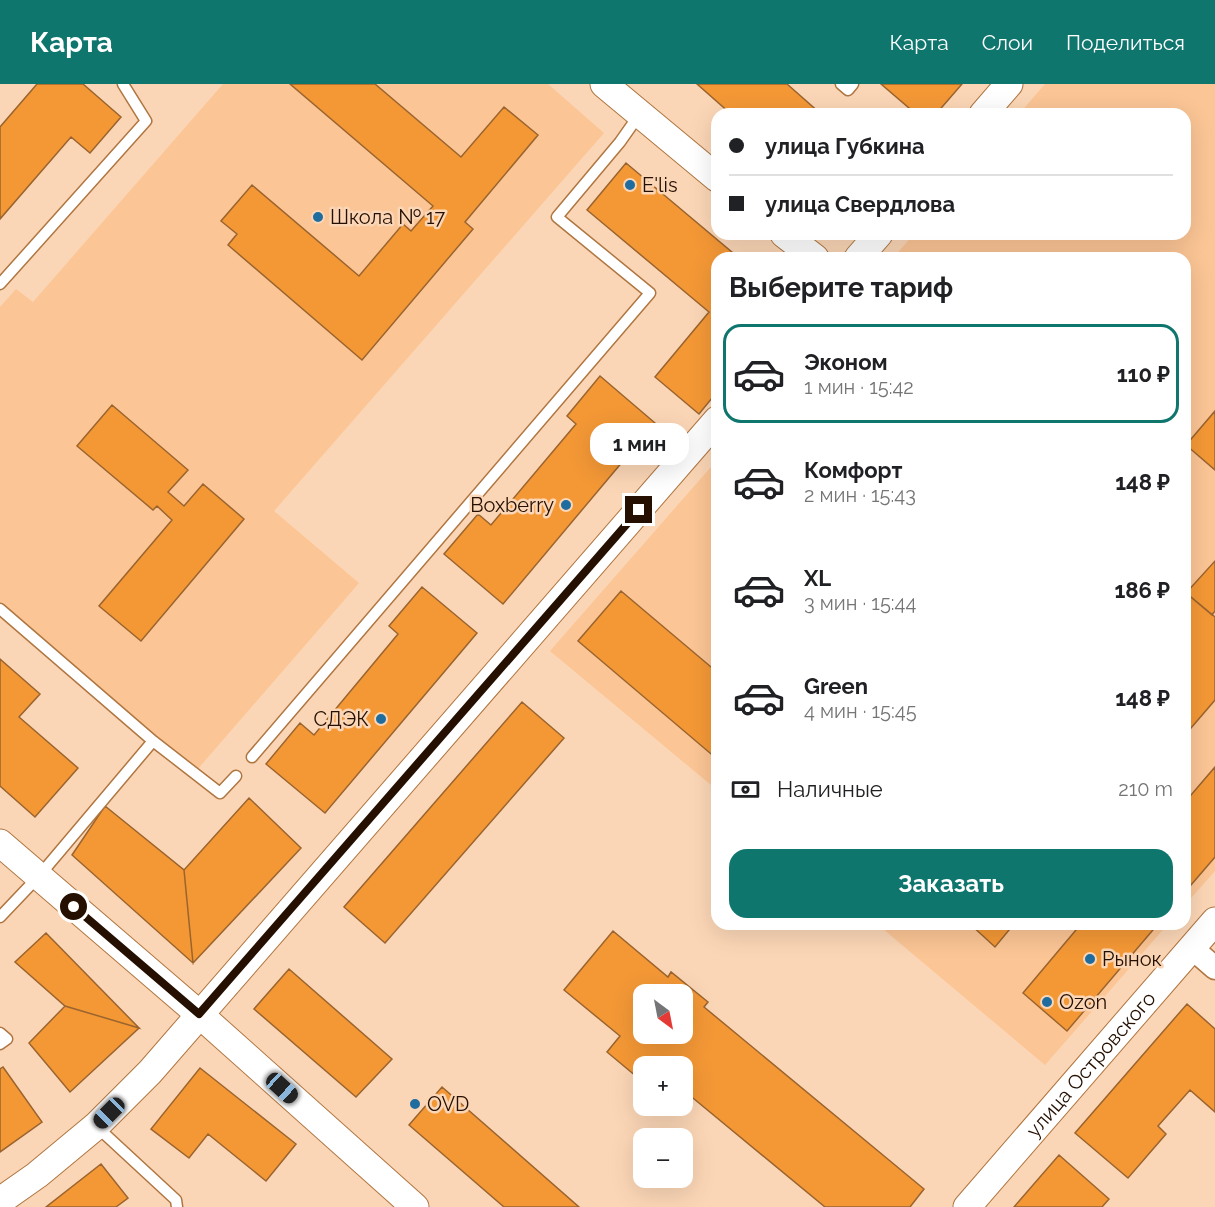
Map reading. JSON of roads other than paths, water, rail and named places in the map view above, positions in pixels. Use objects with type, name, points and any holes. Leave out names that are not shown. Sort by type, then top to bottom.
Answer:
[{"type":"street","points":[[604,84],[711,172]]},
{"type":"street","points":[[988,108],[1009,84]]},
{"type":"street","points":[[792,240],[807,252]]},
{"type":"street","points":[[863,252],[874,240]]},
{"type":"street","points":[[0,1201],[37,1175],[96,1126],[150,1072],[711,427]]},
{"type":"street","points":[[0,843],[199,1014],[415,1207]]},
{"type":"street","name":"улица Островского","points":[[966,1207],[1215,921]]},
{"type":"street","points":[[1192,948],[1215,968]]},
{"type":"lane","points":[[0,284],[146,121],[123,84]]},
{"type":"lane","points":[[841,84],[848,90],[853,84]]},
{"type":"lane","points":[[252,757],[650,293],[557,217],[620,141],[640,113]]},
{"type":"lane","points":[[0,609],[153,741],[220,793],[236,776]]},
{"type":"lane","points":[[0,917],[39,876],[153,741]]},
{"type":"lane","points":[[0,1033],[7,1039],[0,1044]]},
{"type":"lane","points":[[96,1126],[176,1200],[177,1207]]},
{"type":"place","name":"E'lis","points":[[630,185]]},
{"type":"place","name":"Школа № 17","points":[[318,217]]},
{"type":"place","name":"Boxberry","points":[[566,505]]},
{"type":"place","name":"СДЭК","points":[[381,719]]},
{"type":"place","name":"Рынок","points":[[1090,959]]},
{"type":"place","name":"Ozon","points":[[1047,1002]]},
{"type":"place","name":"OVD","points":[[415,1104]]}]
